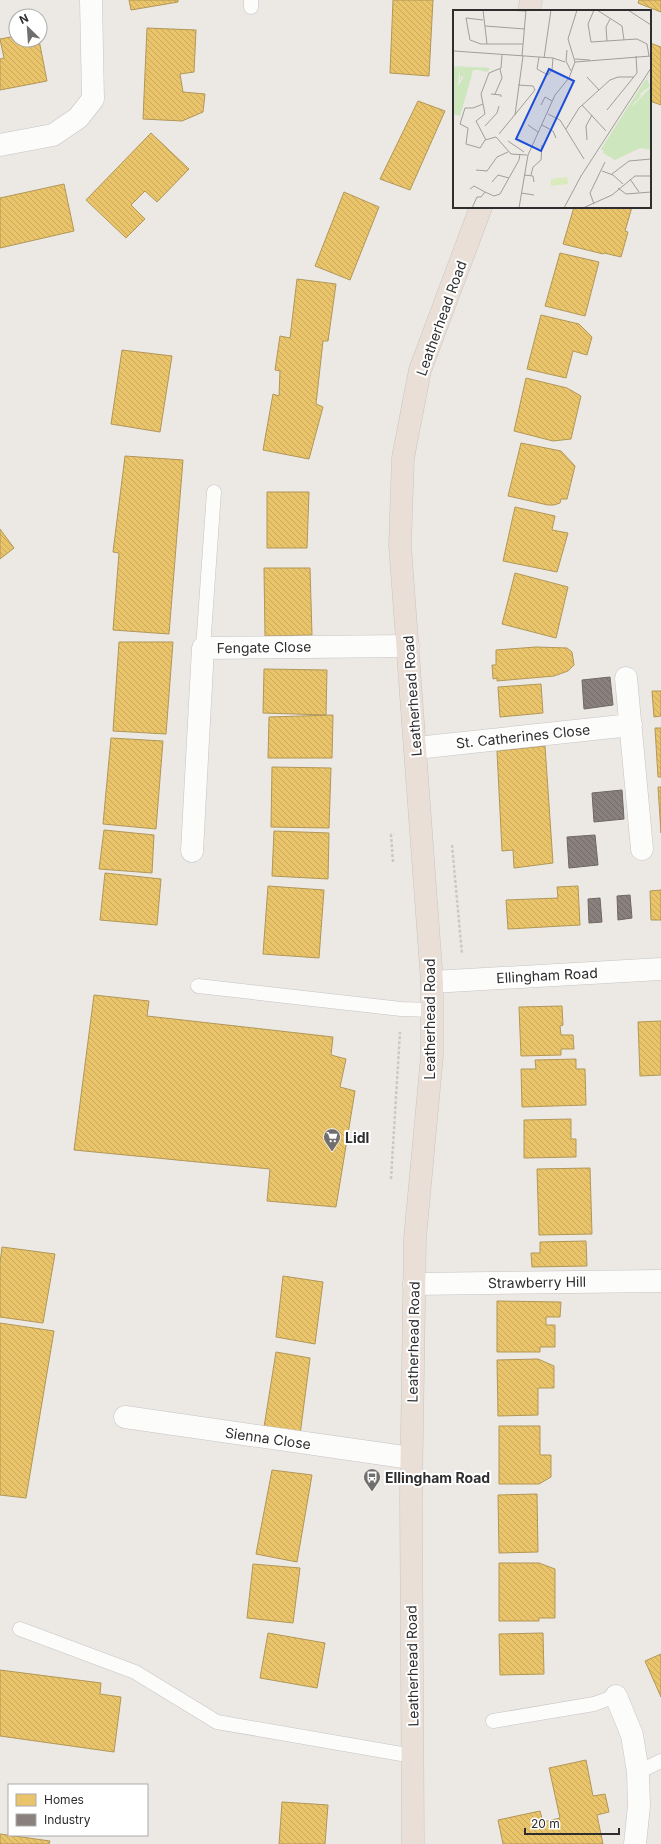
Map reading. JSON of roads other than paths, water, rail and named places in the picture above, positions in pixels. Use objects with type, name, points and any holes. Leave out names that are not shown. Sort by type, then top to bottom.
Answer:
[{"type":"highway","points":[[529,10],[530,0]]},
{"type":"highway","name":"Leatherhead Road","points":[[413,1844],[411,1458],[415,1238],[432,1056],[432,982],[400,545],[403,458],[420,370],[481,208]]},
{"type":"street","points":[[0,145],[53,135],[78,118],[93,99],[91,0]]},
{"type":"street","name":"Fengate Close","points":[[192,851],[204,648],[408,646]]},
{"type":"street","points":[[626,678],[642,849]]},
{"type":"street","name":"St. Catherines Close","points":[[416,748],[630,725]]},
{"type":"street","name":"Ellingham Road","points":[[432,982],[661,969]]},
{"type":"street","name":"Strawberry Hill","points":[[414,1284],[661,1282]]},
{"type":"street","name":"Sienna Close","points":[[125,1417],[411,1458]]},
{"type":"street","points":[[616,1696],[632,1735],[638,1772],[639,1806],[635,1844]]},
{"type":"lane","points":[[204,648],[214,492]]},
{"type":"lane","points":[[198,986],[401,1009],[432,1010]]},
{"type":"lane","points":[[20,1629],[135,1672],[217,1722],[413,1756]]},
{"type":"lane","points":[[493,1721],[594,1704],[616,1696]]},
{"type":"lane","points":[[638,1772],[661,1761]]},
{"type":"place","name":"Lidl","points":[[332,1152]]},
{"type":"place","name":"Ellingham Road","points":[[372,1492]]}]
